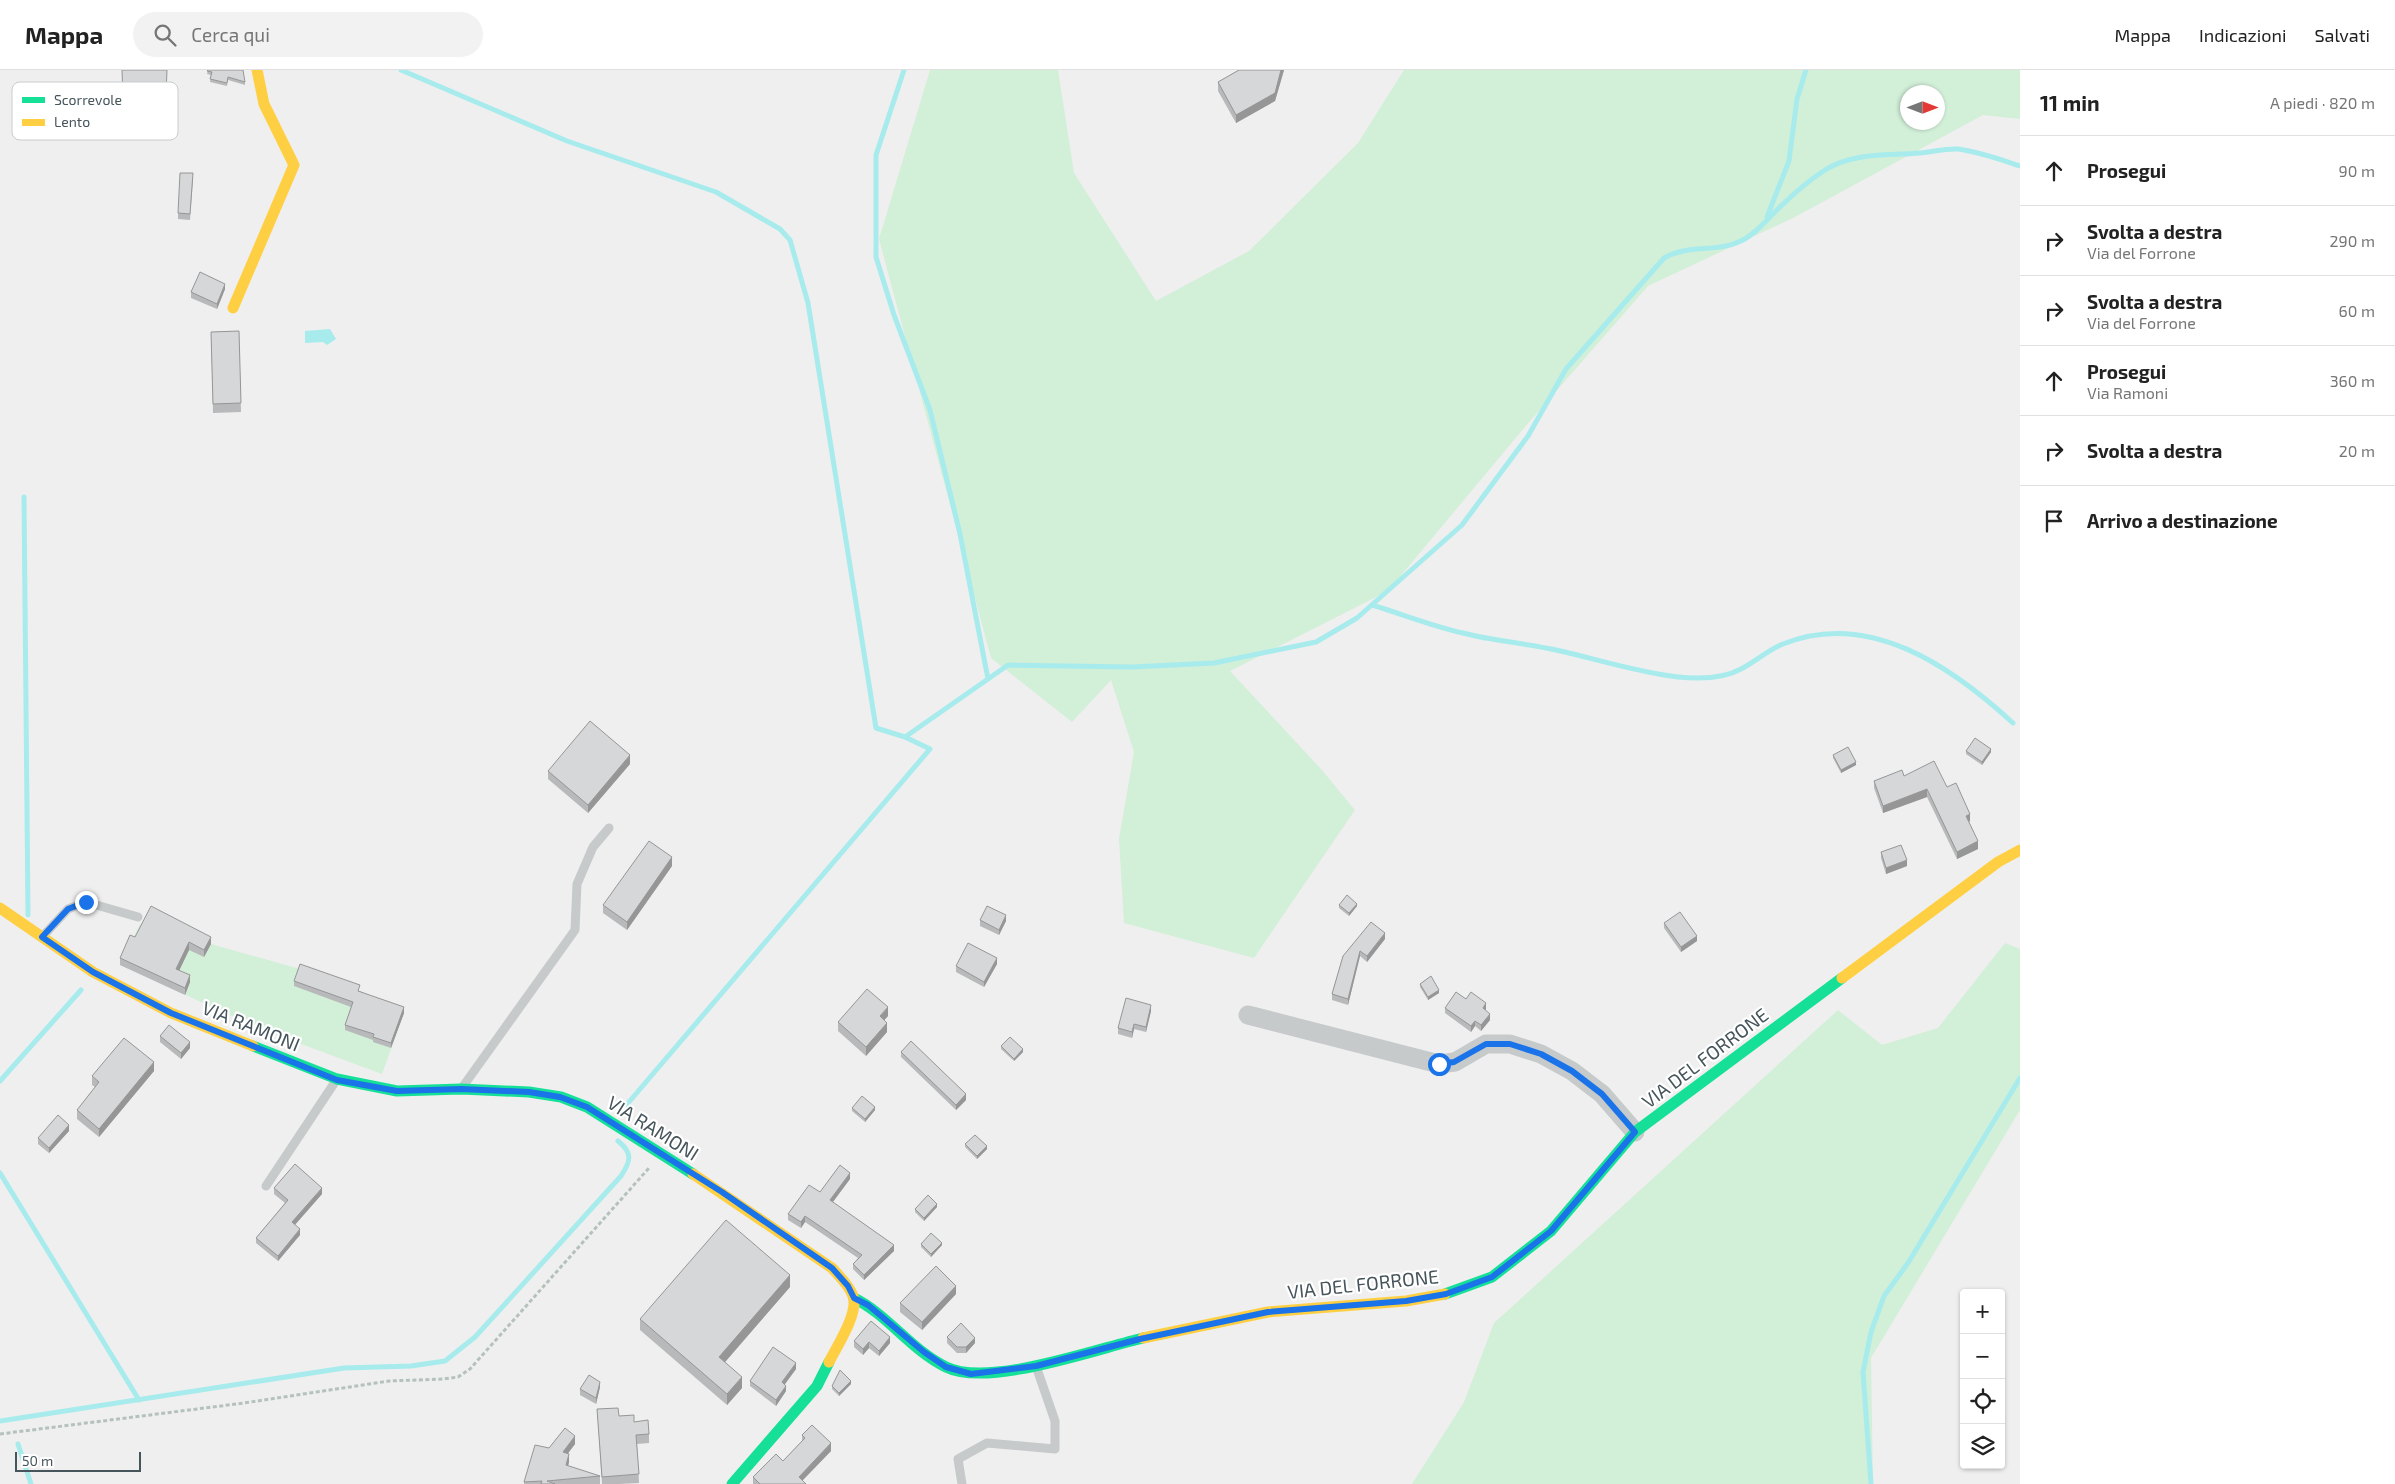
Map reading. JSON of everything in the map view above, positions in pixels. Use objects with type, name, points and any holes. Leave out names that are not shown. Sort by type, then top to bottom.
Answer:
[{"type":"street","points":[[233,308],[294,164],[264,104],[257,70]]},
{"type":"street","name":"VIA DEL FORRONE","points":[[854,1298],[868,1305],[924,1352],[946,1367],[971,1374],[1036,1366],[1140,1339],[1268,1312],[1406,1301],[1446,1294],[1492,1277],[1551,1231],[1635,1132],[1998,862],[2020,850]]},
{"type":"street","name":"VIA RAMONI","points":[[0,908],[93,972],[171,1013],[337,1080],[397,1091],[461,1089],[529,1092],[560,1097],[587,1107],[722,1192],[832,1268],[848,1286],[854,1298]]},
{"type":"street","points":[[1248,1015],[1439,1064],[1454,1062],[1486,1044],[1510,1044],[1541,1054],[1572,1071],[1602,1094],[1635,1132]]},
{"type":"street","points":[[732,1484],[817,1386],[854,1312],[854,1298]]},
{"type":"lane","points":[[461,1089],[574,930],[577,884],[593,847],[609,828]]},
{"type":"lane","points":[[42,937],[68,909],[86,902],[138,917]]},
{"type":"lane","points":[[266,1186],[337,1080]]},
{"type":"lane","points":[[962,1484],[958,1459],[987,1443],[1055,1449],[1055,1421],[1036,1366]]},
{"type":"path","points":[[0,1434],[244,1403],[389,1381],[458,1377],[470,1370],[660,1154]]},
{"type":"green space","points":[[930,70],[1058,70],[1074,173],[1156,301],[1249,251],[1358,143],[1404,70],[2020,70],[2020,119],[1983,115],[1795,217],[1648,286],[1524,428],[1388,591],[1230,671],[1321,769],[1355,810],[1254,958],[1124,923],[1119,839],[1134,752],[1111,680],[1072,722],[991,658],[879,239]]},
{"type":"green space","points":[[151,913],[211,944],[300,969],[360,991],[358,996],[404,1013],[382,1074],[258,1028],[120,965],[140,924],[144,926]]},
{"type":"green space","points":[[2005,943],[2020,949],[2020,1110],[1871,1358],[1873,1484],[1412,1484],[1464,1402],[1494,1323],[1838,1010],[1882,1045],[1938,1028]]},
{"type":"water","points":[[330,329],[336,339],[327,345],[323,342],[305,343],[305,331]]},
{"type":"building","points":[[122,70],[167,70],[166,82],[122,82]]},
{"type":"building","points":[[208,70],[243,70],[245,82],[228,77],[227,83],[210,79],[212,72]]},
{"type":"building","points":[[1239,70],[1281,70],[1275,93],[1236,115],[1218,82]]},
{"type":"building","points":[[180,173],[193,173],[190,214],[178,213]]},
{"type":"building","points":[[200,272],[225,284],[217,304],[191,292]]},
{"type":"building","points":[[239,331],[241,403],[213,404],[211,332]]},
{"type":"building","points":[[590,721],[630,755],[588,805],[548,771]]},
{"type":"building","points":[[1975,738],[1991,749],[1982,762],[1966,751]]},
{"type":"building","points":[[1848,747],[1856,762],[1841,770],[1833,755]]},
{"type":"building","points":[[1934,761],[1947,787],[1956,783],[1970,814],[1966,816],[1978,841],[1957,852],[1927,789],[1883,806],[1874,781],[1902,770],[1904,776]]},
{"type":"building","points":[[649,841],[672,857],[627,922],[603,905]]},
{"type":"building","points":[[1901,845],[1907,860],[1886,868],[1881,852]]},
{"type":"building","points":[[1347,895],[1357,904],[1349,913],[1339,905]]},
{"type":"building","points":[[151,906],[211,937],[204,950],[189,942],[176,969],[190,975],[185,988],[120,958],[130,935],[135,937]]},
{"type":"building","points":[[987,906],[1006,915],[999,930],[980,920]]},
{"type":"building","points":[[1680,912],[1697,936],[1681,947],[1664,923]]},
{"type":"building","points":[[1371,922],[1385,933],[1367,956],[1360,951],[1348,999],[1332,994],[1343,956]]},
{"type":"building","points":[[968,943],[997,958],[984,982],[956,966]]},
{"type":"building","points":[[300,964],[360,985],[358,991],[404,1007],[391,1043],[373,1037],[374,1034],[345,1025],[353,1002],[294,981]]},
{"type":"building","points":[[1431,976],[1439,990],[1428,997],[1420,984]]},
{"type":"building","points":[[867,989],[888,1007],[880,1016],[887,1023],[866,1047],[838,1022]]},
{"type":"building","points":[[1456,992],[1466,999],[1471,992],[1486,1003],[1483,1008],[1490,1014],[1481,1025],[1475,1021],[1471,1026],[1445,1008]]},
{"type":"building","points":[[1126,998],[1151,1005],[1146,1027],[1134,1024],[1132,1032],[1118,1028]]},
{"type":"building","points":[[169,1025],[190,1042],[181,1053],[160,1036]]},
{"type":"building","points":[[1010,1037],[1023,1049],[1014,1059],[1001,1046]]},
{"type":"building","points":[[124,1038],[154,1062],[99,1129],[77,1110],[99,1082],[92,1076]]},
{"type":"building","points":[[911,1041],[966,1094],[956,1105],[901,1052]]},
{"type":"building","points":[[862,1096],[875,1107],[865,1119],[852,1108]]},
{"type":"building","points":[[58,1115],[69,1125],[49,1148],[38,1138]]},
{"type":"building","points":[[975,1135],[987,1146],[977,1156],[965,1144]]},
{"type":"building","points":[[295,1164],[322,1188],[292,1222],[300,1229],[278,1256],[256,1238],[288,1200],[274,1188]]},
{"type":"building","points":[[840,1165],[850,1173],[830,1200],[894,1245],[864,1275],[853,1264],[862,1255],[805,1216],[801,1222],[788,1214],[809,1185],[820,1192]]},
{"type":"building","points":[[928,1195],[937,1204],[924,1218],[915,1209]]},
{"type":"building","points":[[726,1220],[790,1275],[719,1357],[742,1377],[727,1394],[640,1319]]},
{"type":"building","points":[[931,1233],[942,1243],[931,1254],[921,1244]]},
{"type":"building","points":[[936,1266],[956,1286],[922,1322],[900,1303]]},
{"type":"building","points":[[871,1321],[890,1337],[879,1351],[869,1342],[863,1349],[854,1341]]},
{"type":"building","points":[[961,1323],[975,1338],[966,1347],[957,1347],[947,1337]]},
{"type":"building","points":[[773,1347],[796,1363],[782,1382],[786,1386],[776,1400],[750,1381]]},
{"type":"building","points":[[840,1370],[851,1381],[839,1393],[832,1386]]},
{"type":"building","points":[[589,1375],[600,1382],[596,1398],[580,1389]]},
{"type":"building","points":[[618,1408],[619,1416],[634,1415],[634,1422],[648,1420],[649,1434],[636,1435],[639,1474],[602,1477],[597,1409]]},
{"type":"building","points":[[812,1425],[831,1443],[799,1477],[806,1484],[760,1484],[753,1477],[776,1454],[783,1461],[805,1438],[802,1435]]},
{"type":"building","points":[[565,1428],[575,1436],[563,1452],[569,1454],[566,1465],[600,1476],[547,1481],[555,1484],[541,1484],[542,1481],[524,1482],[535,1445],[549,1448]]},
{"type":"waterway","points":[[401,70],[567,141],[716,192],[780,229],[790,240],[808,303],[876,728],[905,737],[930,749],[623,1109]]},
{"type":"waterway","points":[[904,70],[876,155],[876,257],[894,315],[930,410],[960,534],[988,679]]},
{"type":"waterway","points":[[1767,217],[1789,161],[1797,99],[1806,70]]},
{"type":"waterway","points":[[905,737],[1008,665],[1132,667],[1214,663],[1316,642],[1357,618],[1462,525],[1528,436],[1566,369],[1664,258],[1683,251],[1722,247],[1741,241],[1756,231],[1800,188],[1825,170],[1847,160],[1871,156],[1958,149],[1982,154],[2020,166]]},
{"type":"waterway","points":[[24,497],[28,915]]},
{"type":"waterway","points":[[1372,605],[1474,636],[1544,648],[1647,672],[1686,678],[1726,675],[1746,666],[1783,644],[1815,635],[1847,634],[1877,639],[1907,649],[1936,664],[1963,682],[2013,723]]},
{"type":"waterway","points":[[0,1081],[81,990]]},
{"type":"waterway","points":[[1871,1484],[1863,1372],[1871,1332],[1884,1296],[1908,1263],[2020,1078]]},
{"type":"waterway","points":[[0,1421],[344,1368],[411,1366],[445,1361],[475,1337],[621,1176],[627,1166],[629,1157],[626,1149],[618,1141]]},
{"type":"waterway","points":[[0,1173],[139,1400]]},
{"type":"waterway","points":[[18,1444],[31,1484]]},
{"type":"traffic: fast","points":[[1445,1294],[1492,1277],[1551,1231],[1635,1132],[1842,978]]},
{"type":"traffic: fast","points":[[253,1046],[337,1079],[397,1091],[461,1089],[529,1092],[561,1097],[587,1107],[693,1174]]},
{"type":"traffic: fast","points":[[854,1298],[878,1314],[933,1360],[946,1367],[965,1372],[988,1373],[1043,1365],[1143,1338]]},
{"type":"traffic: fast","points":[[732,1484],[817,1386],[829,1362]]},
{"type":"traffic: slow","points":[[233,308],[294,165],[264,104],[257,70]]},
{"type":"traffic: slow","points":[[1842,978],[1998,862],[2020,850]]},
{"type":"traffic: slow","points":[[0,908],[93,972],[171,1013],[253,1046]]},
{"type":"traffic: slow","points":[[693,1174],[832,1268],[847,1285],[853,1296],[853,1311],[829,1362]]},
{"type":"traffic: slow","points":[[1143,1338],[1268,1312],[1406,1301],[1445,1294]]},
{"type":"route","points":[[86,902],[68,909],[42,937],[93,972],[171,1013],[337,1080],[397,1091],[461,1089],[529,1092],[560,1097],[587,1107],[722,1192],[832,1268],[848,1286],[854,1298],[868,1305],[924,1352],[946,1367],[971,1374],[1036,1366],[1140,1339],[1268,1312],[1406,1301],[1446,1294],[1492,1277],[1551,1231],[1635,1132],[1602,1094],[1572,1071],[1541,1054],[1510,1044],[1486,1044],[1454,1062],[1439,1064]]}]
